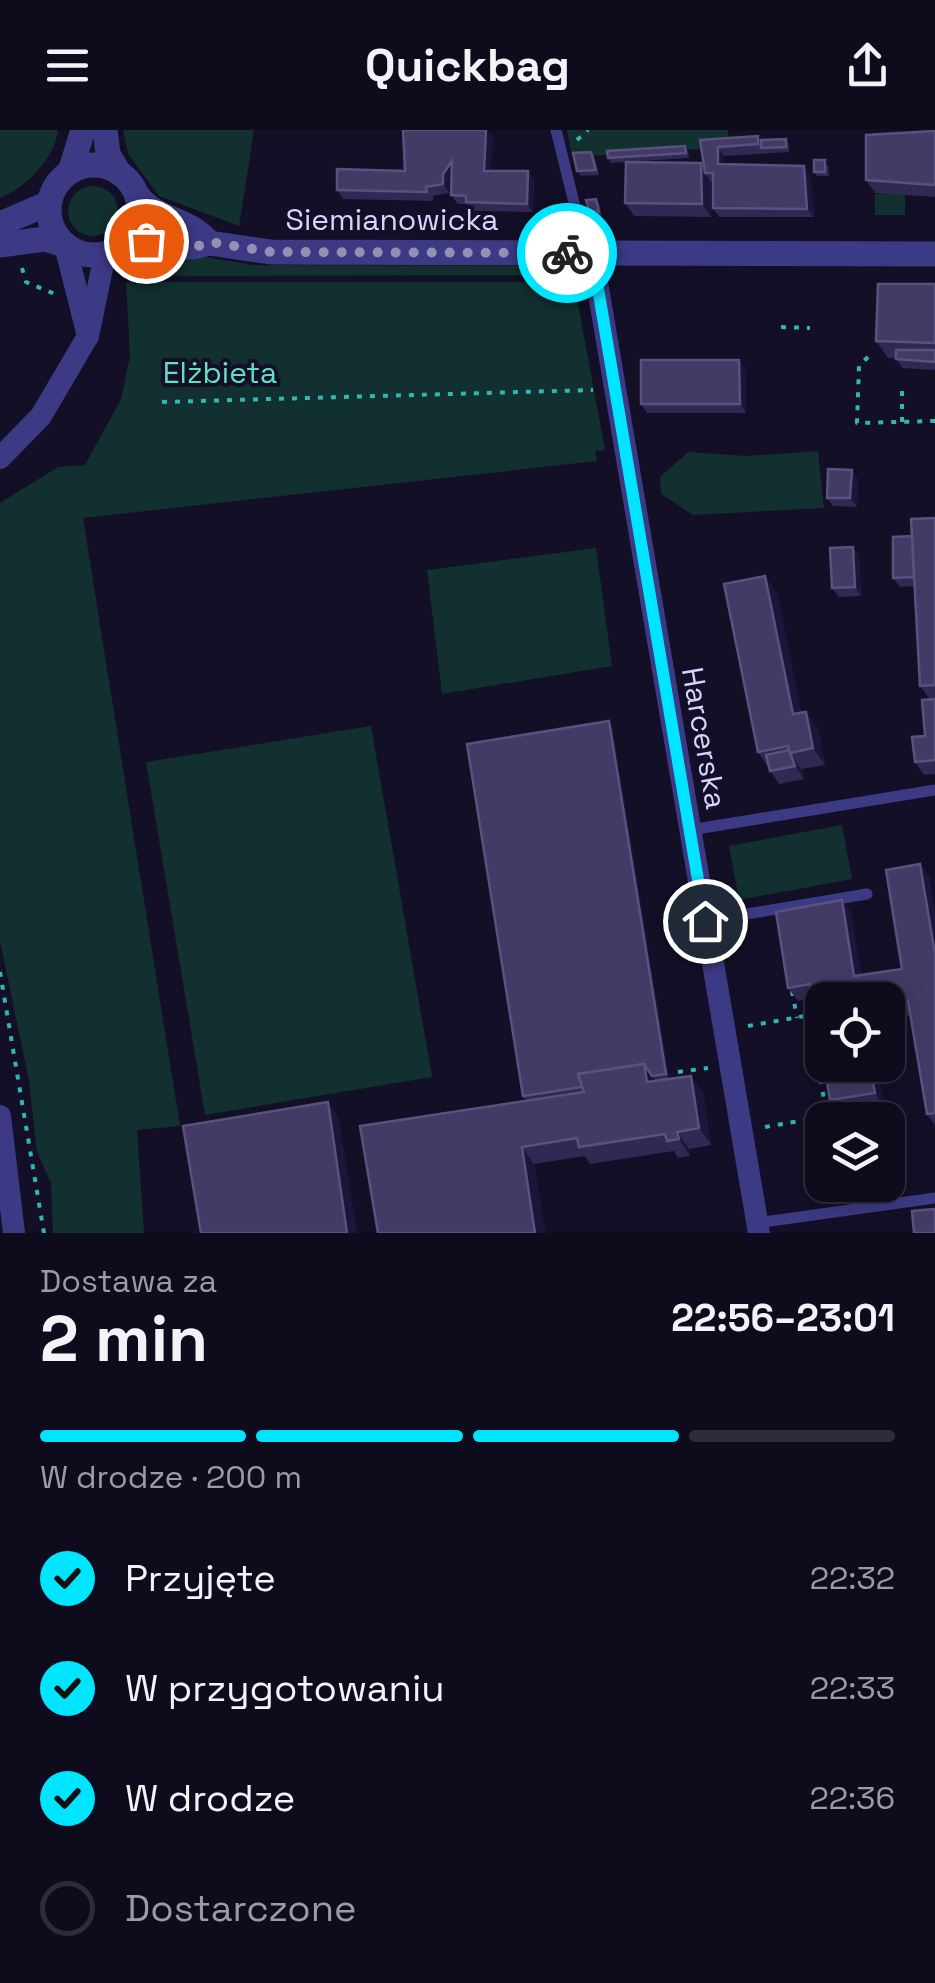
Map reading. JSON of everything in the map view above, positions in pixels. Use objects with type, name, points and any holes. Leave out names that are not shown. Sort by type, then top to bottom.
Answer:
[{"type":"street","points":[[70,172],[82,130]]},
{"type":"street","points":[[0,458],[42,416],[88,336],[113,250],[138,220],[136,195],[108,154],[105,130]]},
{"type":"street","points":[[88,336],[65,245],[52,226],[49,203],[56,185],[70,172],[95,165],[119,172]]},
{"type":"street","name":"Siemianowicka","points":[[136,195],[152,213],[201,232],[210,242]]},
{"type":"street","points":[[0,224],[49,203]]},
{"type":"street","points":[[9,251],[45,239],[88,255],[113,250]]},
{"type":"street","name":"Siemianowicka","points":[[113,250],[146,241],[192,248],[210,242],[271,252],[935,254]]},
{"type":"street","name":"Harcerska","points":[[592,253],[758,1228]]},
{"type":"street","points":[[0,1116],[14,1233]]},
{"type":"lane","points":[[556,130],[581,231],[592,253]]},
{"type":"lane","points":[[690,830],[935,790]]},
{"type":"lane","points":[[705,921],[867,894]]},
{"type":"lane","points":[[758,1228],[935,1198]]},
{"type":"path","points":[[9,251],[26,282],[47,293],[67,295]]},
{"type":"path","points":[[781,327],[810,328]]},
{"type":"path","points":[[868,357],[859,366],[857,423],[935,421]]},
{"type":"path","points":[[902,386],[902,422]]},
{"type":"path","points":[[162,402],[594,390]]},
{"type":"path","points":[[0,972],[44,1233]]},
{"type":"path","points":[[791,984],[797,1018]]},
{"type":"path","points":[[738,1028],[805,1016]]},
{"type":"path","points":[[678,1072],[706,1068]]},
{"type":"path","points":[[820,1082],[824,1102]]},
{"type":"path","points":[[821,1085],[830,1082]]},
{"type":"path","points":[[764,1128],[805,1120]]},
{"type":"green space","points":[[0,130],[58,130],[56,141],[38,171],[0,198]]},
{"type":"green space","points":[[123,130],[254,130],[239,226],[159,196],[128,154]]},
{"type":"green space","points":[[567,130],[728,130],[729,147],[572,157]]},
{"type":"green space","points":[[93,186],[110,194],[118,211],[110,228],[93,236],[76,228],[68,211],[76,194]]},
{"type":"green space","points":[[875,194],[905,194],[905,215],[875,215]]},
{"type":"green space","points":[[176,252],[253,265],[538,266],[565,267],[578,275],[166,276],[169,258],[175,258]]},
{"type":"green space","name":"Elżbieta","points":[[126,282],[574,282],[605,450],[595,451],[597,461],[83,518],[180,1126],[137,1130],[144,1233],[53,1233],[51,1183],[37,1152],[29,1081],[0,941],[0,503],[58,467],[85,465],[121,399],[130,356]]},
{"type":"green space","points":[[818,451],[824,508],[693,515],[661,494],[660,477],[688,452],[746,456]]},
{"type":"green space","points":[[596,548],[612,666],[442,694],[427,570]]},
{"type":"green space","points":[[371,726],[432,1077],[205,1115],[146,762]]},
{"type":"green space","points":[[842,825],[852,879],[739,900],[729,846]]},
{"type":"building","points":[[403,130],[486,130],[484,171],[528,171],[527,204],[466,202],[466,196],[451,195],[452,161],[443,174],[443,184],[426,187],[427,192],[337,190],[337,169],[405,171]]},
{"type":"building","points":[[935,131],[935,185],[866,180],[866,135]]},
{"type":"building","points":[[758,136],[758,144],[718,147],[718,164],[804,166],[807,209],[713,208],[713,173],[705,173],[700,140]]},
{"type":"building","points":[[786,139],[786,147],[761,148],[761,140]]},
{"type":"building","points":[[685,146],[686,153],[608,158],[607,151]]},
{"type":"building","points":[[591,152],[596,170],[577,171],[573,153]]},
{"type":"building","points":[[814,160],[825,160],[825,172],[814,172]]},
{"type":"building","points":[[626,162],[701,163],[702,204],[625,203]]},
{"type":"building","points":[[596,199],[599,212],[589,211],[586,200]]},
{"type":"building","points":[[878,284],[935,284],[935,343],[876,341]]},
{"type":"building","points":[[896,350],[935,350],[935,362],[896,359]]},
{"type":"building","points":[[641,360],[739,360],[740,404],[641,404]]},
{"type":"building","points":[[828,469],[852,470],[850,498],[827,498]]},
{"type":"building","points":[[935,518],[935,685],[920,686],[911,519]]},
{"type":"building","points":[[912,536],[914,577],[893,578],[893,537]]},
{"type":"building","points":[[853,547],[855,587],[832,588],[830,548]]},
{"type":"building","points":[[765,576],[793,714],[806,712],[813,748],[790,753],[788,746],[758,752],[724,584]]},
{"type":"building","points":[[935,699],[935,760],[915,762],[912,737],[925,736],[922,700]]},
{"type":"building","points":[[609,721],[666,1074],[652,1076],[644,1064],[578,1074],[582,1087],[523,1096],[467,744]]},
{"type":"building","points":[[789,750],[795,766],[770,771],[766,755]]},
{"type":"building","points":[[920,864],[935,954],[935,1113],[927,1114],[908,1001],[905,1002],[905,982],[805,982],[788,988],[776,912],[842,900],[854,976],[902,969],[886,870]]},
{"type":"building","points":[[644,1064],[647,1082],[691,1076],[699,1128],[677,1132],[679,1139],[667,1141],[665,1134],[579,1147],[577,1138],[522,1147],[535,1233],[378,1233],[360,1126],[584,1092],[578,1074]]},
{"type":"building","points":[[827,1082],[873,1082],[875,1093],[830,1100]]},
{"type":"building","points":[[328,1102],[347,1233],[201,1233],[183,1126]]},
{"type":"building","points":[[935,1209],[935,1233],[914,1233],[912,1211]]},
{"type":"way so far","points":[[146,241],[192,248],[210,242],[271,252],[567,253]]},
{"type":"route","points":[[567,253],[592,253],[595,267],[705,921]]}]
